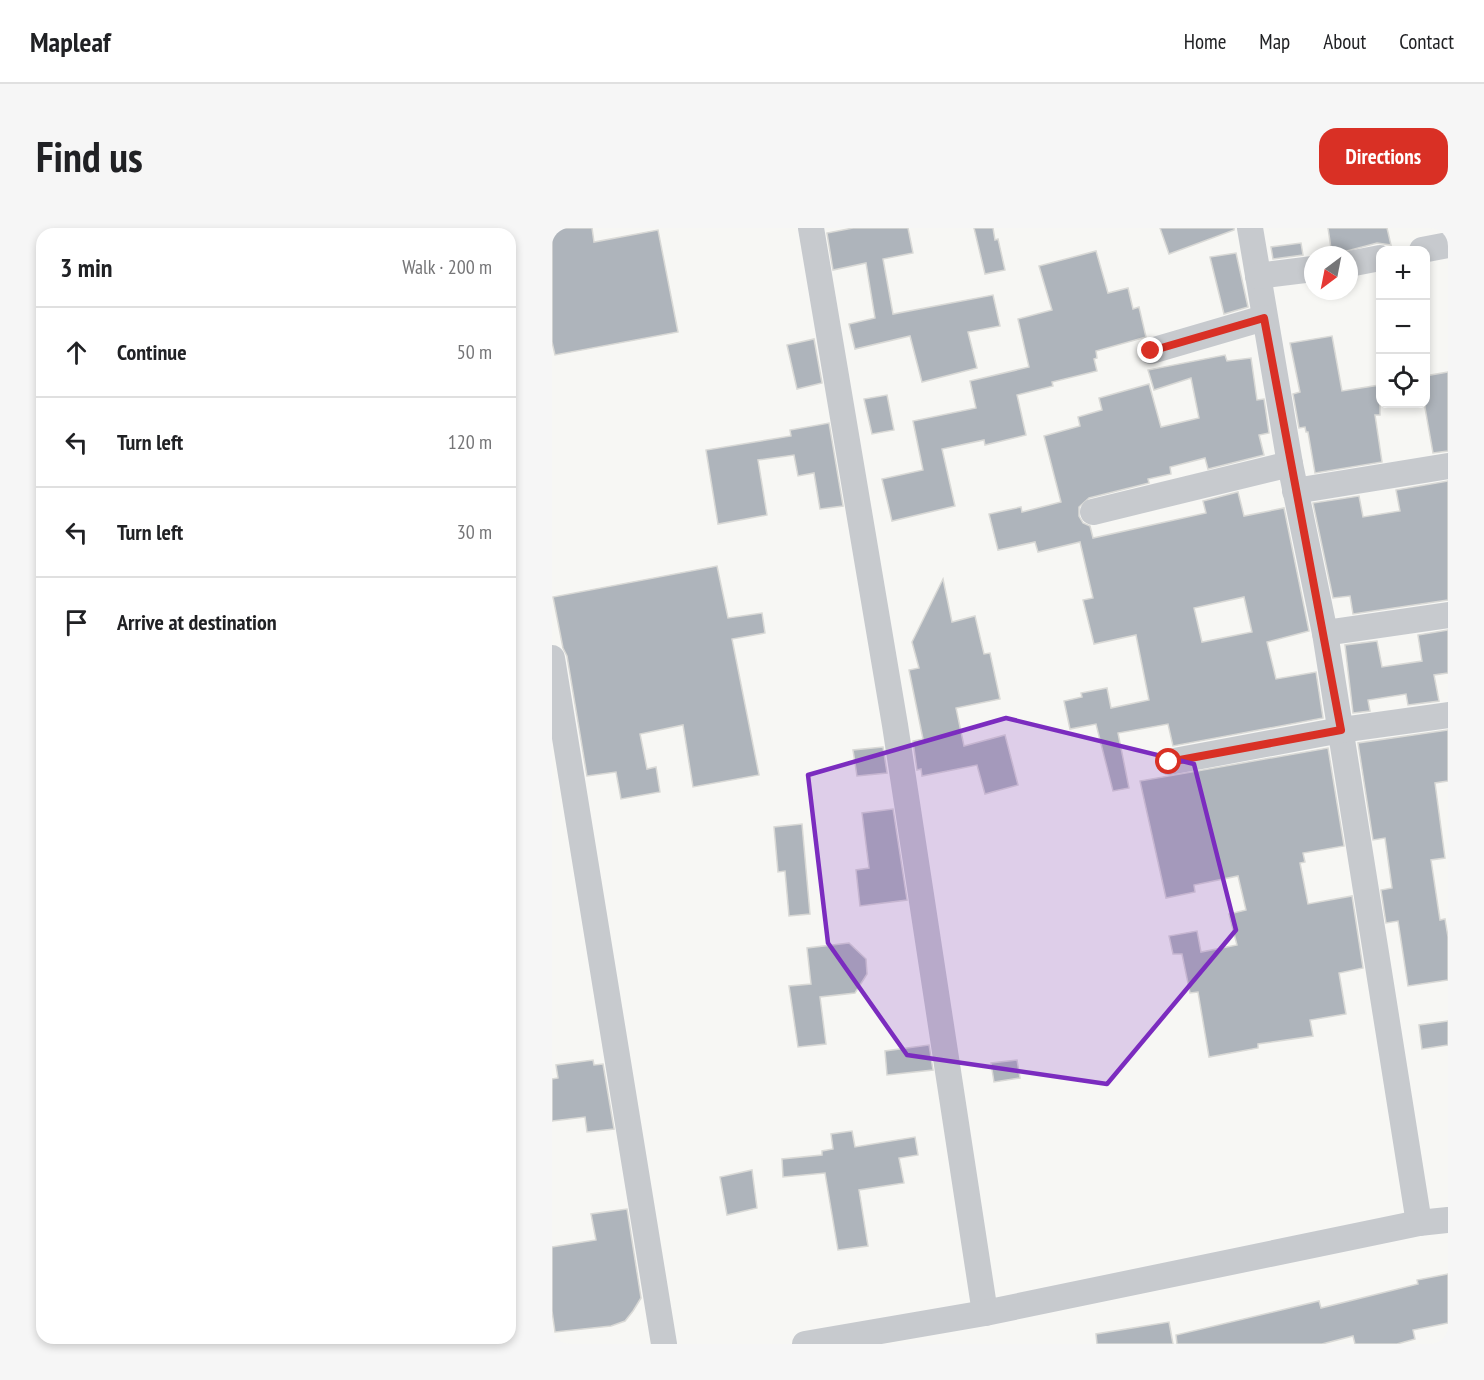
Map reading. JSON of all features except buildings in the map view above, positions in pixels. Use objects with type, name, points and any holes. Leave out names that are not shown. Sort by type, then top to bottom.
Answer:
[{"type":"street","points":[[812,228],[895,725],[985,1313]]},
{"type":"street","points":[[1250,228],[1295,491],[1325,633],[1419,1223]]},
{"type":"street","points":[[1430,249],[1448,246]]},
{"type":"street","points":[[1358,262],[1376,259]]},
{"type":"street","points":[[1258,276],[1304,270]]},
{"type":"street","points":[[1151,351],[1264,318]]},
{"type":"street","points":[[1093,512],[1290,464]]},
{"type":"street","points":[[1295,491],[1448,466]]},
{"type":"street","points":[[1325,633],[1448,615]]},
{"type":"street","points":[[552,658],[664,1344]]},
{"type":"street","points":[[1169,762],[1341,730],[1448,715]]},
{"type":"street","points":[[805,1344],[985,1313],[1419,1223],[1448,1220]]},
{"type":"highlighted area","points":[[1006,718],[1194,764],[1236,930],[1107,1084],[907,1055],[828,943],[808,775]]},
{"type":"route","points":[[1151,351],[1264,318],[1290,464],[1325,633],[1341,730],[1169,762]]}]
